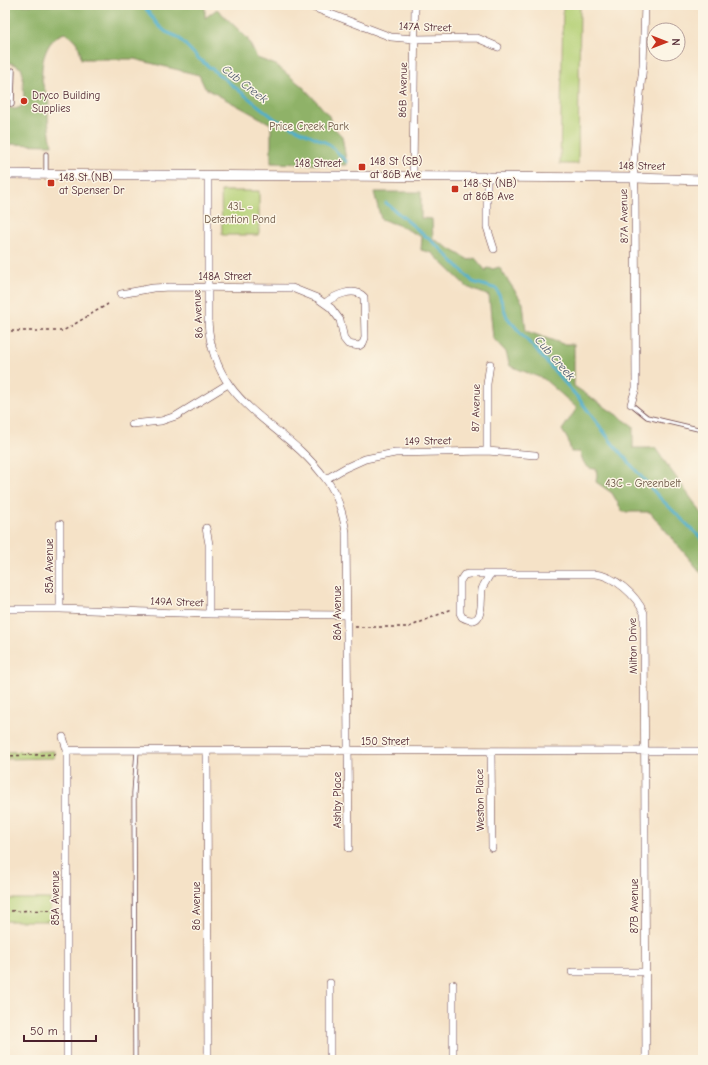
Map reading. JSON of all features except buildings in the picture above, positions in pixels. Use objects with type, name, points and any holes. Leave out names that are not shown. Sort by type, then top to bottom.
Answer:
[{"type":"street","name":"147A Street","points":[[307,5],[391,37],[414,39],[477,38],[498,46]]},
{"type":"street","name":"86B Avenue","points":[[413,176],[415,5]]},
{"type":"street","name":"87A Avenue","points":[[631,404],[636,388],[633,165],[644,59],[645,5]]},
{"type":"street","name":"148 Street","points":[[5,174],[487,176],[703,180]]},
{"type":"street","name":"86 Avenue","points":[[208,175],[208,321],[211,342],[218,364],[228,384],[249,408],[300,451],[326,479]]},
{"type":"street","points":[[487,176],[487,227],[494,249]]},
{"type":"street","name":"148A Street","points":[[122,294],[153,288],[292,288],[325,303],[331,308],[340,320],[344,339],[348,344],[359,346],[363,343],[365,338],[364,297],[356,293],[343,294],[334,297],[325,303]]},
{"type":"street","name":"87 Avenue","points":[[487,452],[487,384],[490,364]]},
{"type":"street","points":[[132,424],[161,421],[176,416],[228,384]]},
{"type":"street","name":"149 Street","points":[[326,479],[365,459],[390,453],[487,452],[534,455]]},
{"type":"street","name":"86A Avenue","points":[[326,479],[341,512],[347,537],[348,752]]},
{"type":"street","name":"85A Avenue","points":[[60,524],[60,609]]},
{"type":"street","points":[[206,528],[209,544],[209,614]]},
{"type":"street","name":"Milton Drive","points":[[490,574],[483,588],[481,611],[479,615],[474,618],[463,618],[460,613],[462,577],[469,574],[490,574],[599,574],[614,579],[636,601],[642,609],[645,620],[645,751]]},
{"type":"street","name":"149A Street","points":[[5,609],[60,609],[209,614],[348,615]]},
{"type":"street","name":"85A Avenue","points":[[63,736],[67,750],[66,1060]]},
{"type":"street","name":"150 Street","points":[[67,750],[207,752],[703,751]]},
{"type":"street","name":"87B Avenue","points":[[645,751],[646,1060]]},
{"type":"street","name":"86 Avenue","points":[[207,752],[208,1060]]},
{"type":"street","name":"Ashby Place","points":[[348,752],[349,848]]},
{"type":"street","name":"Weston Place","points":[[491,752],[492,848]]},
{"type":"street","points":[[572,972],[645,972]]},
{"type":"street","points":[[330,983],[330,1060]]},
{"type":"street","points":[[453,984],[453,1060]]},
{"type":"lane","points":[[12,105],[13,70]]},
{"type":"lane","points":[[5,97],[12,98]]},
{"type":"lane","points":[[46,154],[46,174]]},
{"type":"lane","points":[[631,404],[647,417],[702,430]]},
{"type":"lane","points":[[135,1060],[134,793],[136,751]]},
{"type":"path","points":[[5,331],[63,331],[108,304]]},
{"type":"path","points":[[355,627],[410,627],[454,608]]},
{"type":"path","points":[[5,756],[59,754]]},
{"type":"path","points":[[5,911],[60,910]]},
{"type":"green space","name":"Price Creek Park","points":[[5,5],[205,5],[205,18],[217,9],[247,38],[257,58],[276,65],[303,87],[329,116],[332,126],[342,136],[347,165],[271,163],[271,124],[205,88],[199,75],[134,59],[81,59],[77,44],[65,33],[58,36],[48,47],[42,70],[43,85],[49,102],[48,122],[52,145],[5,144],[5,107],[15,109],[21,107],[24,99],[22,69],[5,61]]},
{"type":"green space","points":[[563,5],[580,5],[578,164],[560,164]]},
{"type":"green space","name":"43L - Detention Pond","points":[[221,191],[259,191],[259,235],[222,235]]},
{"type":"green space","name":"43C - Greenbelt","points":[[374,192],[421,192],[421,218],[432,219],[433,239],[469,260],[475,258],[486,271],[487,268],[493,269],[499,267],[523,303],[526,331],[563,344],[574,344],[574,386],[633,426],[633,448],[655,448],[703,515],[703,575],[650,512],[623,512],[612,493],[596,482],[596,469],[589,468],[585,464],[580,452],[571,452],[568,440],[562,430],[577,408],[544,379],[510,366],[506,352],[493,338],[489,296],[467,287],[432,253],[421,250],[422,237],[398,225],[381,219]]},
{"type":"green space","points":[[54,751],[54,758],[5,759],[5,752]]},
{"type":"green space","points":[[5,899],[50,899],[50,921],[5,921]]},
{"type":"waterway","name":"Cub Creek","points":[[143,5],[158,25],[166,32],[178,37],[198,58],[275,119],[329,144],[347,162]]},
{"type":"waterway","name":"Cub Creek","points":[[386,203],[441,249],[473,282],[497,289],[507,317],[511,322],[580,400],[613,444],[658,496],[703,540]]},
{"type":"place","name":"Dryco Building Supplies","points":[[24,101]]},
{"type":"place","name":"148 St (SB) at 86B Ave","points":[[362,167]]},
{"type":"place","name":"148 St (NB) at Spenser Dr","points":[[51,183]]},
{"type":"place","name":"148 St (NB) at 86B Ave","points":[[455,189]]}]
